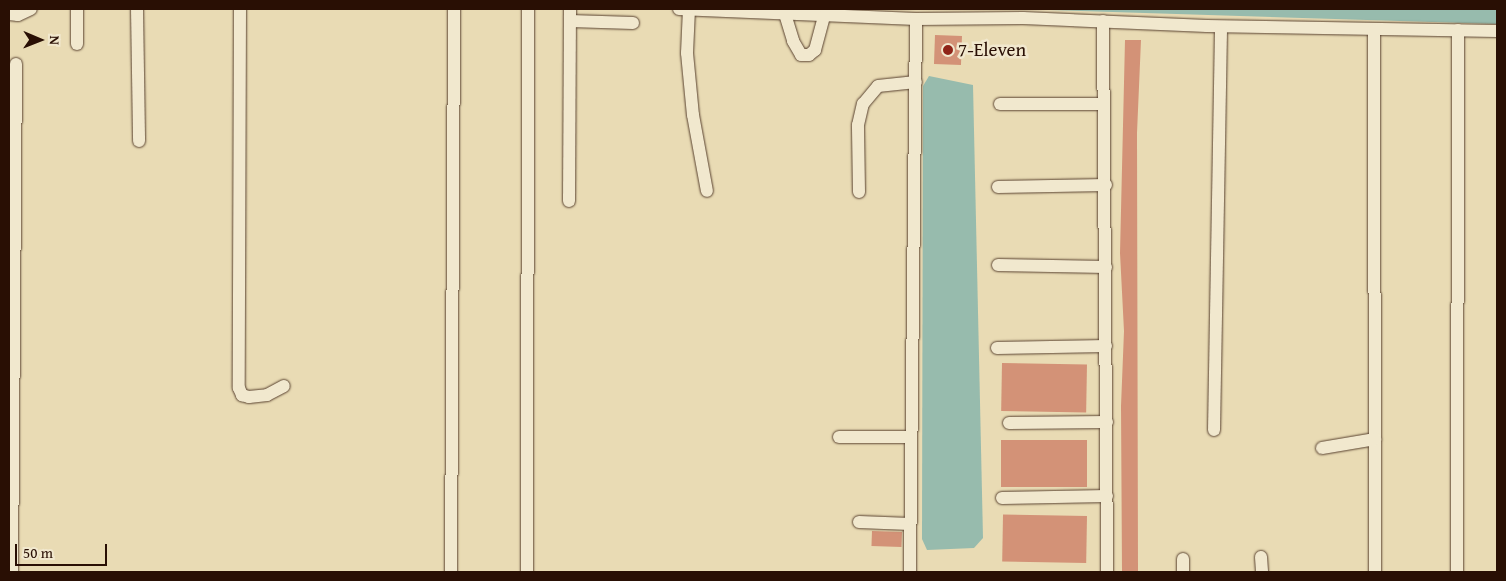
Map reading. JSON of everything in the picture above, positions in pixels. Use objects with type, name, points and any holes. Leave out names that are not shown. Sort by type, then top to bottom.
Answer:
[{"type":"street","points":[[9,14],[18,15],[31,9]]},
{"type":"street","points":[[76,44],[77,9]]},
{"type":"street","points":[[137,9],[139,141]]},
{"type":"street","points":[[240,9],[239,388],[242,395],[249,397],[268,395],[284,386]]},
{"type":"street","points":[[451,572],[454,9]]},
{"type":"street","points":[[527,572],[528,9]]},
{"type":"street","points":[[679,9],[916,20],[1103,21],[1221,27],[1497,31]]},
{"type":"street","points":[[690,9],[688,53],[692,115],[707,191]]},
{"type":"street","points":[[785,14],[793,41],[801,55],[809,55],[815,50],[824,16]]},
{"type":"street","points":[[569,201],[570,15],[633,23]]},
{"type":"street","points":[[910,572],[916,20]]},
{"type":"street","points":[[1103,21],[1106,185],[1107,572]]},
{"type":"street","points":[[1214,430],[1221,27]]},
{"type":"street","points":[[1374,30],[1375,572]]},
{"type":"street","points":[[1457,572],[1458,30]]},
{"type":"street","points":[[12,572],[12,135],[16,64]]},
{"type":"street","points":[[859,192],[858,124],[863,104],[878,86],[916,82]]},
{"type":"street","points":[[1000,104],[1104,104]]},
{"type":"street","points":[[998,187],[1106,185]]},
{"type":"street","points":[[998,265],[1106,268]]},
{"type":"street","points":[[997,348],[1106,346]]},
{"type":"street","points":[[1009,423],[1106,422]]},
{"type":"street","points":[[839,437],[911,437]]},
{"type":"street","points":[[1322,448],[1375,439]]},
{"type":"street","points":[[1002,498],[1107,496]]},
{"type":"street","points":[[859,522],[910,524]]},
{"type":"street","points":[[1261,557],[1262,572]]},
{"type":"street","points":[[1183,559],[1183,572]]},
{"type":"shaded area","points":[[1017,9],[1497,9],[1497,24]]},
{"type":"shaded area","points":[[929,76],[973,85],[983,538],[974,548],[927,550],[922,539],[923,86]]},
{"type":"building","name":"7-Eleven","points":[[935,35],[962,36],[961,65],[934,64]]},
{"type":"building","points":[[1125,40],[1141,40],[1137,133],[1138,572],[1122,572],[1121,406],[1124,331],[1120,253]]},
{"type":"building","points":[[1002,363],[1087,364],[1086,412],[1001,411]]},
{"type":"building","points":[[1001,440],[1087,440],[1087,487],[1001,487]]},
{"type":"building","points":[[1003,515],[1087,516],[1086,563],[1002,562]]},
{"type":"building","points":[[872,531],[902,532],[901,547],[871,546]]},
{"type":"place","name":"7-Eleven","points":[[948,50]]}]
